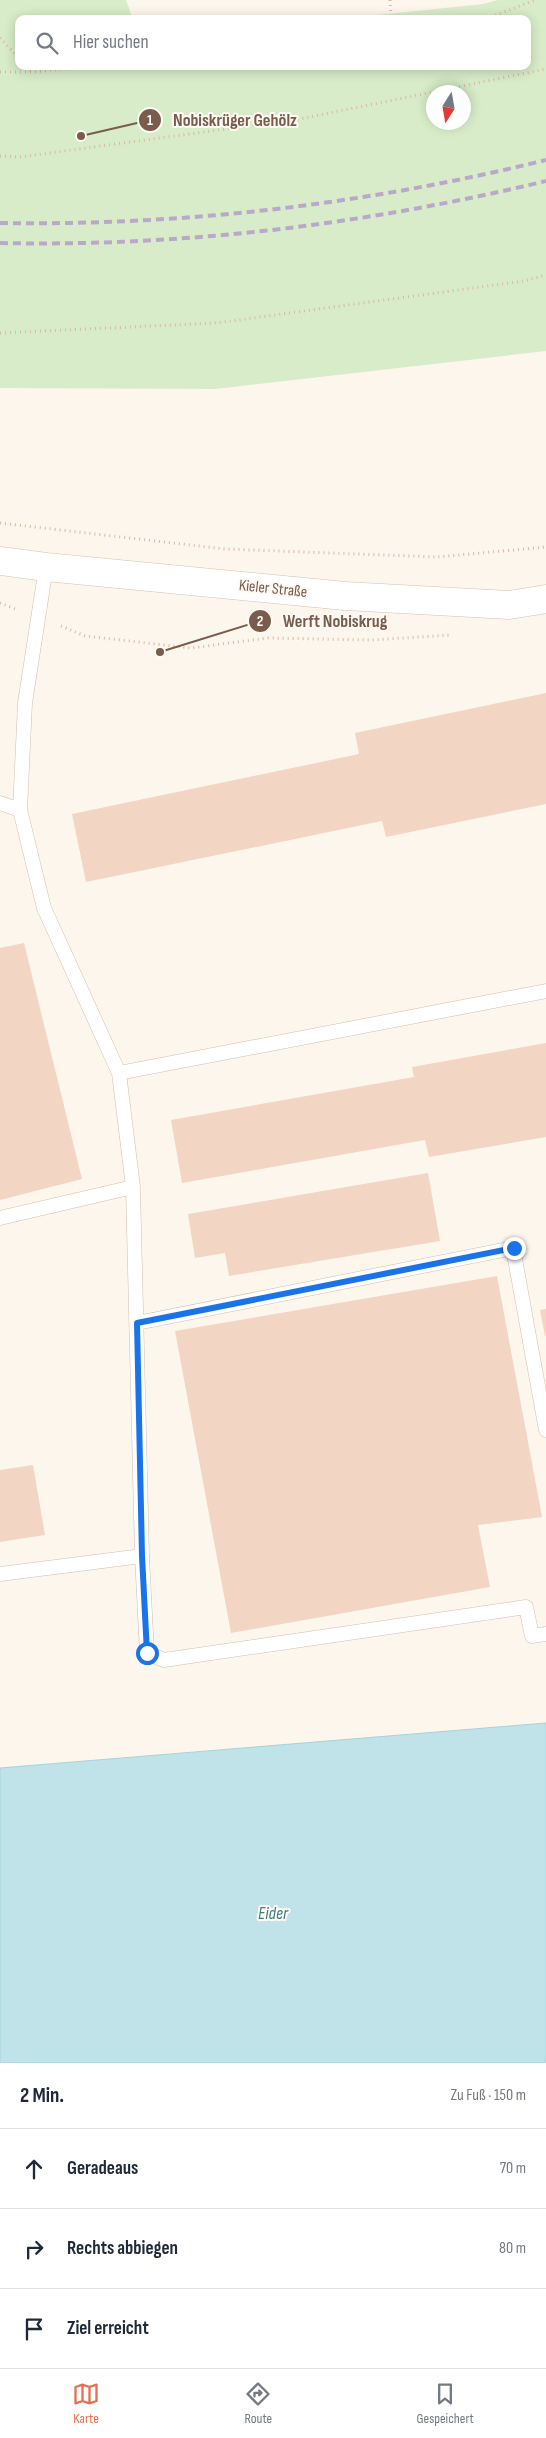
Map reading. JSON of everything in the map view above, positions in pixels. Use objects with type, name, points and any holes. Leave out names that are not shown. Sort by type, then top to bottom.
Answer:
[{"type":"main road","name":"Kieler Straße","points":[[0,561],[345,596],[509,605],[546,599]]},
{"type":"lane","points":[[46,567],[26,703],[20,810],[44,908],[119,1073],[133,1187],[142,1556],[147,1653],[164,1660],[526,1607],[532,1636],[546,1634]]},
{"type":"lane","points":[[0,803],[20,810]]},
{"type":"lane","points":[[119,1073],[546,991]]},
{"type":"lane","points":[[0,1218],[133,1187]]},
{"type":"lane","points":[[137,1323],[514,1248],[546,1430]]},
{"type":"lane","points":[[0,1574],[142,1556]]},
{"type":"path","points":[[390,0],[391,15]]},
{"type":"path","points":[[496,15],[535,0]]},
{"type":"path","points":[[0,38],[15,54]]},
{"type":"path","points":[[0,156],[20,157],[300,118],[546,69]]},
{"type":"path","points":[[0,72],[54,70]]},
{"type":"path","points":[[0,333],[216,323],[524,281],[546,275]]},
{"type":"path","points":[[0,523],[225,549],[437,557],[546,547]]},
{"type":"path","points":[[0,603],[85,636],[191,648],[268,638],[371,640],[458,634]]},
{"type":"green space","points":[[0,0],[126,0],[132,15],[15,15],[15,70],[531,70],[531,15],[377,15],[483,4],[498,0],[546,0],[546,351],[215,389],[0,388]]},
{"type":"water","name":"Eider","points":[[546,1723],[546,2063],[0,2063],[0,1768]]},
{"type":"building","points":[[546,693],[546,804],[386,837],[382,821],[86,882],[72,814],[359,754],[355,733]]},
{"type":"building","points":[[24,943],[82,1179],[0,1200],[0,948]]},
{"type":"building","points":[[546,1043],[546,1137],[429,1157],[425,1140],[182,1183],[171,1120],[414,1077],[412,1067]]},
{"type":"building","points":[[428,1173],[440,1241],[229,1276],[225,1253],[195,1258],[188,1214]]},
{"type":"building","points":[[497,1276],[542,1517],[478,1525],[490,1587],[231,1633],[175,1331]]},
{"type":"building","points":[[546,1309],[546,1336],[545,1336],[540,1310]]},
{"type":"building","points":[[33,1465],[45,1535],[0,1542],[0,1470]]},
{"type":"railway","points":[[0,223],[137,221],[275,209],[411,189],[546,160]]},
{"type":"railway","points":[[0,243],[137,241],[275,230],[411,209],[546,181]]},
{"type":"place","name":"Nobiskrüger Gehölz","points":[[81,136]]},
{"type":"place","name":"Werft Nobiskrug","points":[[160,652]]},
{"type":"route","points":[[147,1653],[142,1556],[137,1323],[514,1248]]}]
